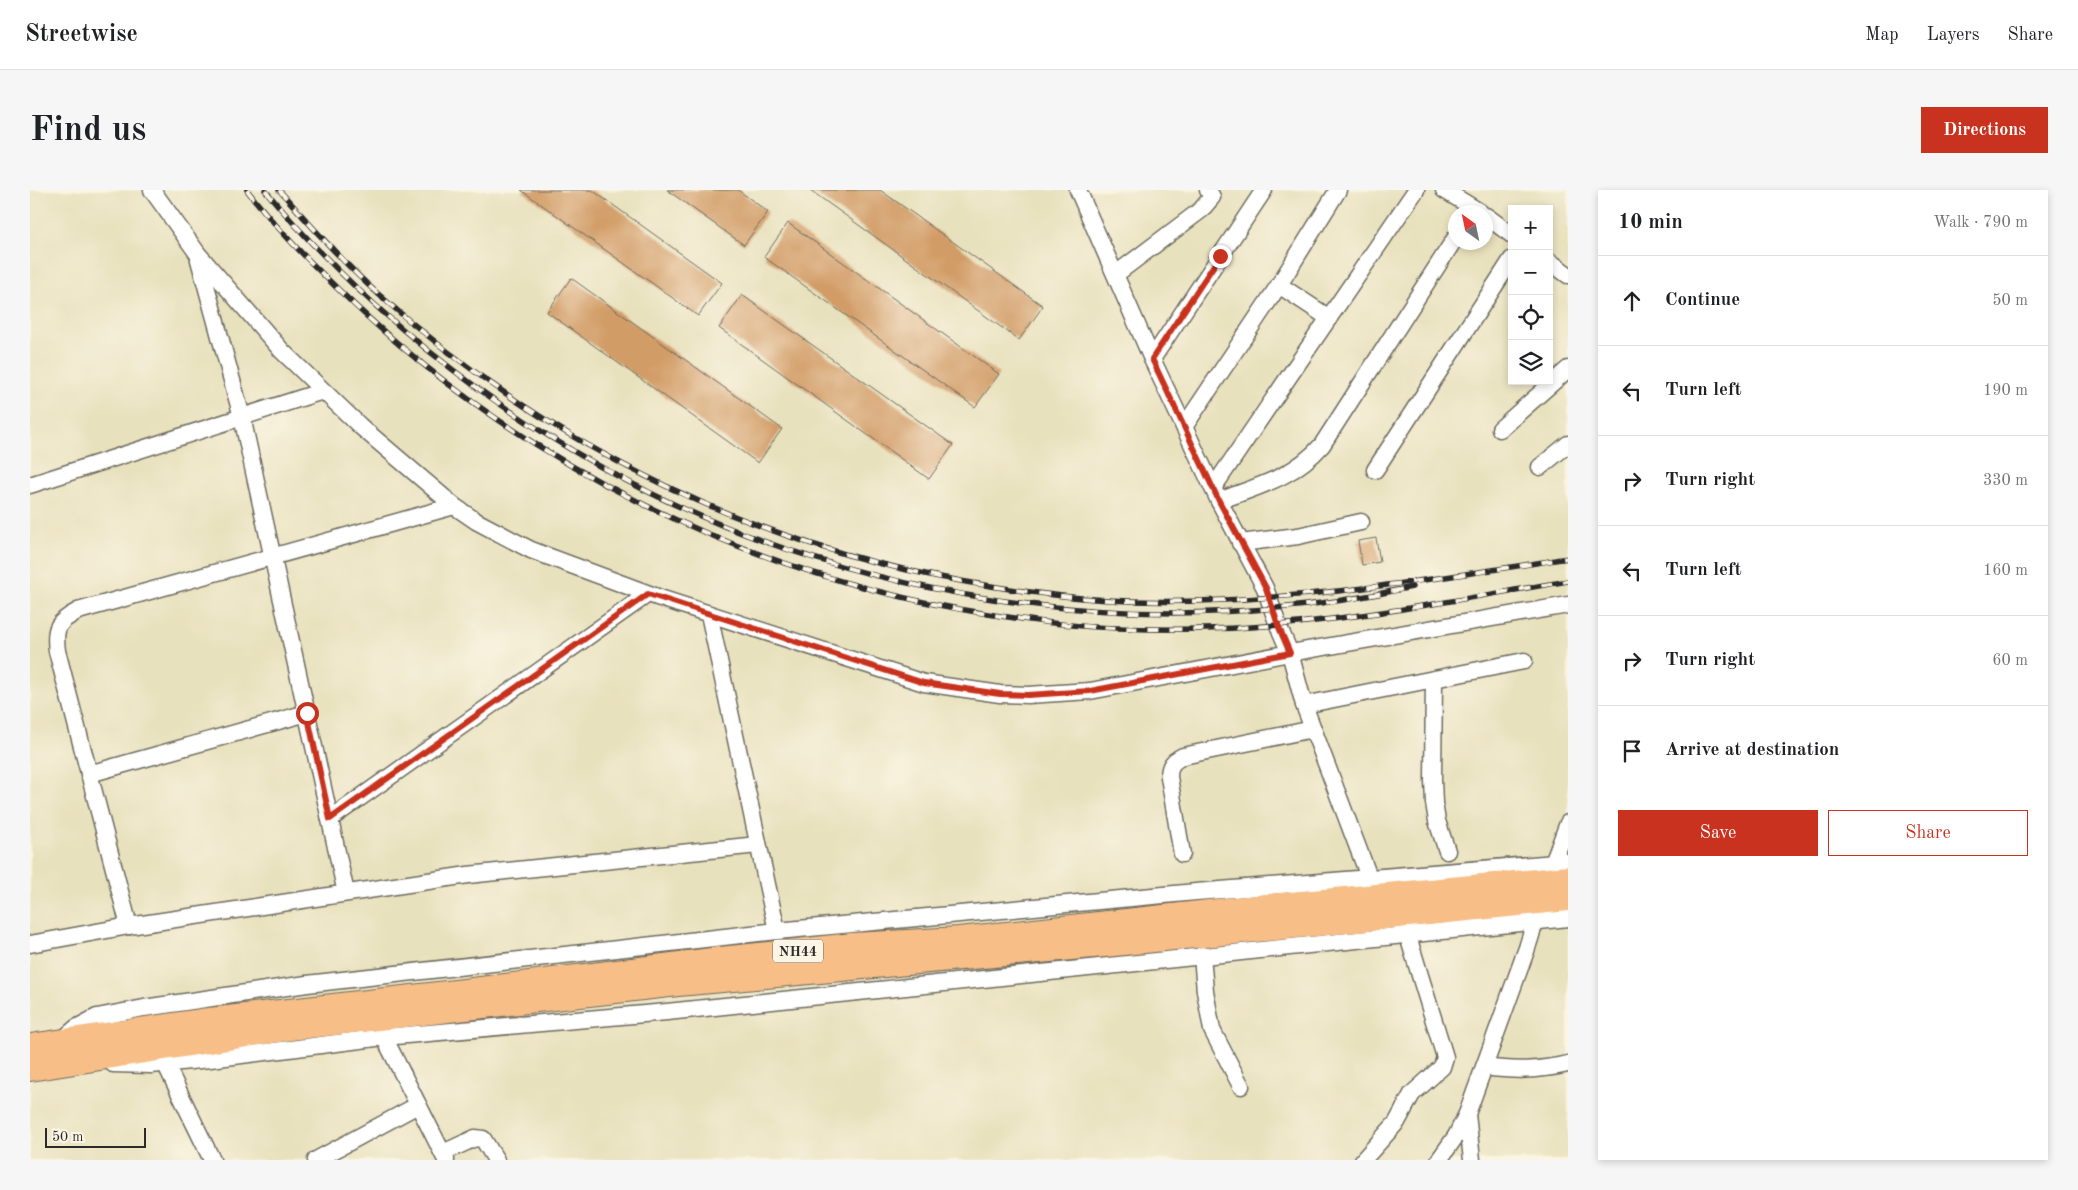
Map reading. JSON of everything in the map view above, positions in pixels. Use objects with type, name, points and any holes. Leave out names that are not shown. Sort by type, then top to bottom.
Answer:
[{"type":"highway","name":"NH44","points":[[30,1046],[200,1022],[720,958],[853,945],[959,938],[1237,909],[1560,867]]},
{"type":"highway","name":"NH44","points":[[36,1068],[298,1027],[678,984],[1114,944],[1568,899]]},
{"type":"street","points":[[152,190],[198,254],[252,318],[323,391],[360,426],[454,506],[495,533],[530,550],[648,594],[924,683],[1000,694],[1028,695],[1090,691],[1290,653],[1568,605]]},
{"type":"street","points":[[1078,190],[1184,427],[1240,543],[1266,588],[1278,625],[1290,653],[1304,705],[1369,877]]},
{"type":"street","points":[[1152,359],[1264,190]]},
{"type":"street","points":[[1184,427],[1279,285],[1338,190]]},
{"type":"street","points":[[1216,494],[1329,318],[1416,190]]},
{"type":"street","points":[[1444,190],[1467,205]]},
{"type":"street","points":[[1116,274],[1191,219],[1213,192]]},
{"type":"street","points":[[1493,222],[1508,232]]},
{"type":"street","points":[[1216,494],[1284,476],[1312,457],[1332,431],[1448,250]]},
{"type":"street","points":[[198,254],[242,417],[346,893]]},
{"type":"street","points":[[1553,264],[1568,275]]},
{"type":"street","points":[[1376,470],[1508,265]]},
{"type":"street","points":[[1279,285],[1329,318]]},
{"type":"street","points":[[1500,429],[1568,369]]},
{"type":"street","points":[[30,484],[323,391]]},
{"type":"street","points":[[1540,467],[1568,444]]},
{"type":"street","points":[[129,926],[57,651],[55,638],[57,627],[64,618],[78,611],[454,506]]},
{"type":"street","points":[[1240,543],[1298,536],[1361,522]]},
{"type":"street","points":[[330,819],[648,594]]},
{"type":"street","points":[[709,614],[777,930]]},
{"type":"street","points":[[1304,705],[1524,661]]},
{"type":"street","points":[[1434,679],[1432,780],[1437,821],[1447,851]]},
{"type":"street","points":[[89,774],[307,713]]},
{"type":"street","points":[[1182,854],[1168,777],[1169,767],[1174,761],[1183,756],[1313,729]]},
{"type":"street","points":[[36,1068],[76,1028],[97,1017],[153,1006],[307,984],[777,930],[1369,877],[1560,867],[1568,822]]},
{"type":"street","points":[[30,944],[129,926],[468,875],[758,845]]},
{"type":"street","points":[[88,1060],[116,1065],[165,1063],[384,1037],[658,1013],[1536,918],[1568,918]]},
{"type":"street","points":[[1440,1160],[1456,1136],[1466,1114],[1536,918]]},
{"type":"street","points":[[1363,1160],[1397,1122],[1412,1094],[1442,1067],[1445,1057],[1407,933]]},
{"type":"street","points":[[1202,955],[1205,991],[1212,1030],[1241,1086]]},
{"type":"street","points":[[384,1037],[444,1156],[475,1138],[483,1139],[496,1160]]},
{"type":"street","points":[[165,1063],[212,1160]]},
{"type":"street","points":[[1484,1067],[1508,1070],[1539,1070],[1568,1064]]},
{"type":"street","points":[[316,1160],[418,1105]]},
{"type":"street","points":[[1466,1114],[1472,1160]]},
{"type":"building","points":[[521,190],[592,190],[722,283],[698,316]]},
{"type":"building","points":[[667,190],[738,190],[768,212],[744,245]]},
{"type":"building","points":[[810,190],[880,190],[1043,306],[1019,340]]},
{"type":"building","points":[[788,223],[999,374],[975,407],[764,257]]},
{"type":"building","points":[[571,278],[782,429],[758,463],[547,312]]},
{"type":"building","points":[[742,295],[953,445],[929,479],[719,328]]},
{"type":"building","points":[[1376,538],[1380,562],[1362,565],[1358,541]]},
{"type":"railway","points":[[247,190],[280,230],[341,292],[410,354],[484,410],[561,460],[642,504],[727,541],[814,573],[903,597],[994,615],[1086,626],[1157,629],[1238,628],[1351,617],[1568,581]]},
{"type":"railway","points":[[265,190],[317,249],[374,304],[436,356],[501,405],[569,449],[640,488],[712,521],[786,549],[862,572],[939,590],[1017,603],[1096,610],[1176,613],[1255,610],[1334,601],[1412,587]]},
{"type":"railway","points":[[279,190],[339,256],[377,293],[445,349],[516,400],[589,446],[665,486],[744,520],[826,548],[910,571],[997,587],[1064,596],[1131,601],[1241,599],[1350,590],[1568,558]]},
{"type":"route","points":[[307,713],[330,819],[648,594],[924,683],[1000,694],[1059,694],[1090,691],[1290,653],[1278,625],[1266,588],[1219,501],[1152,359],[1220,256]]}]
